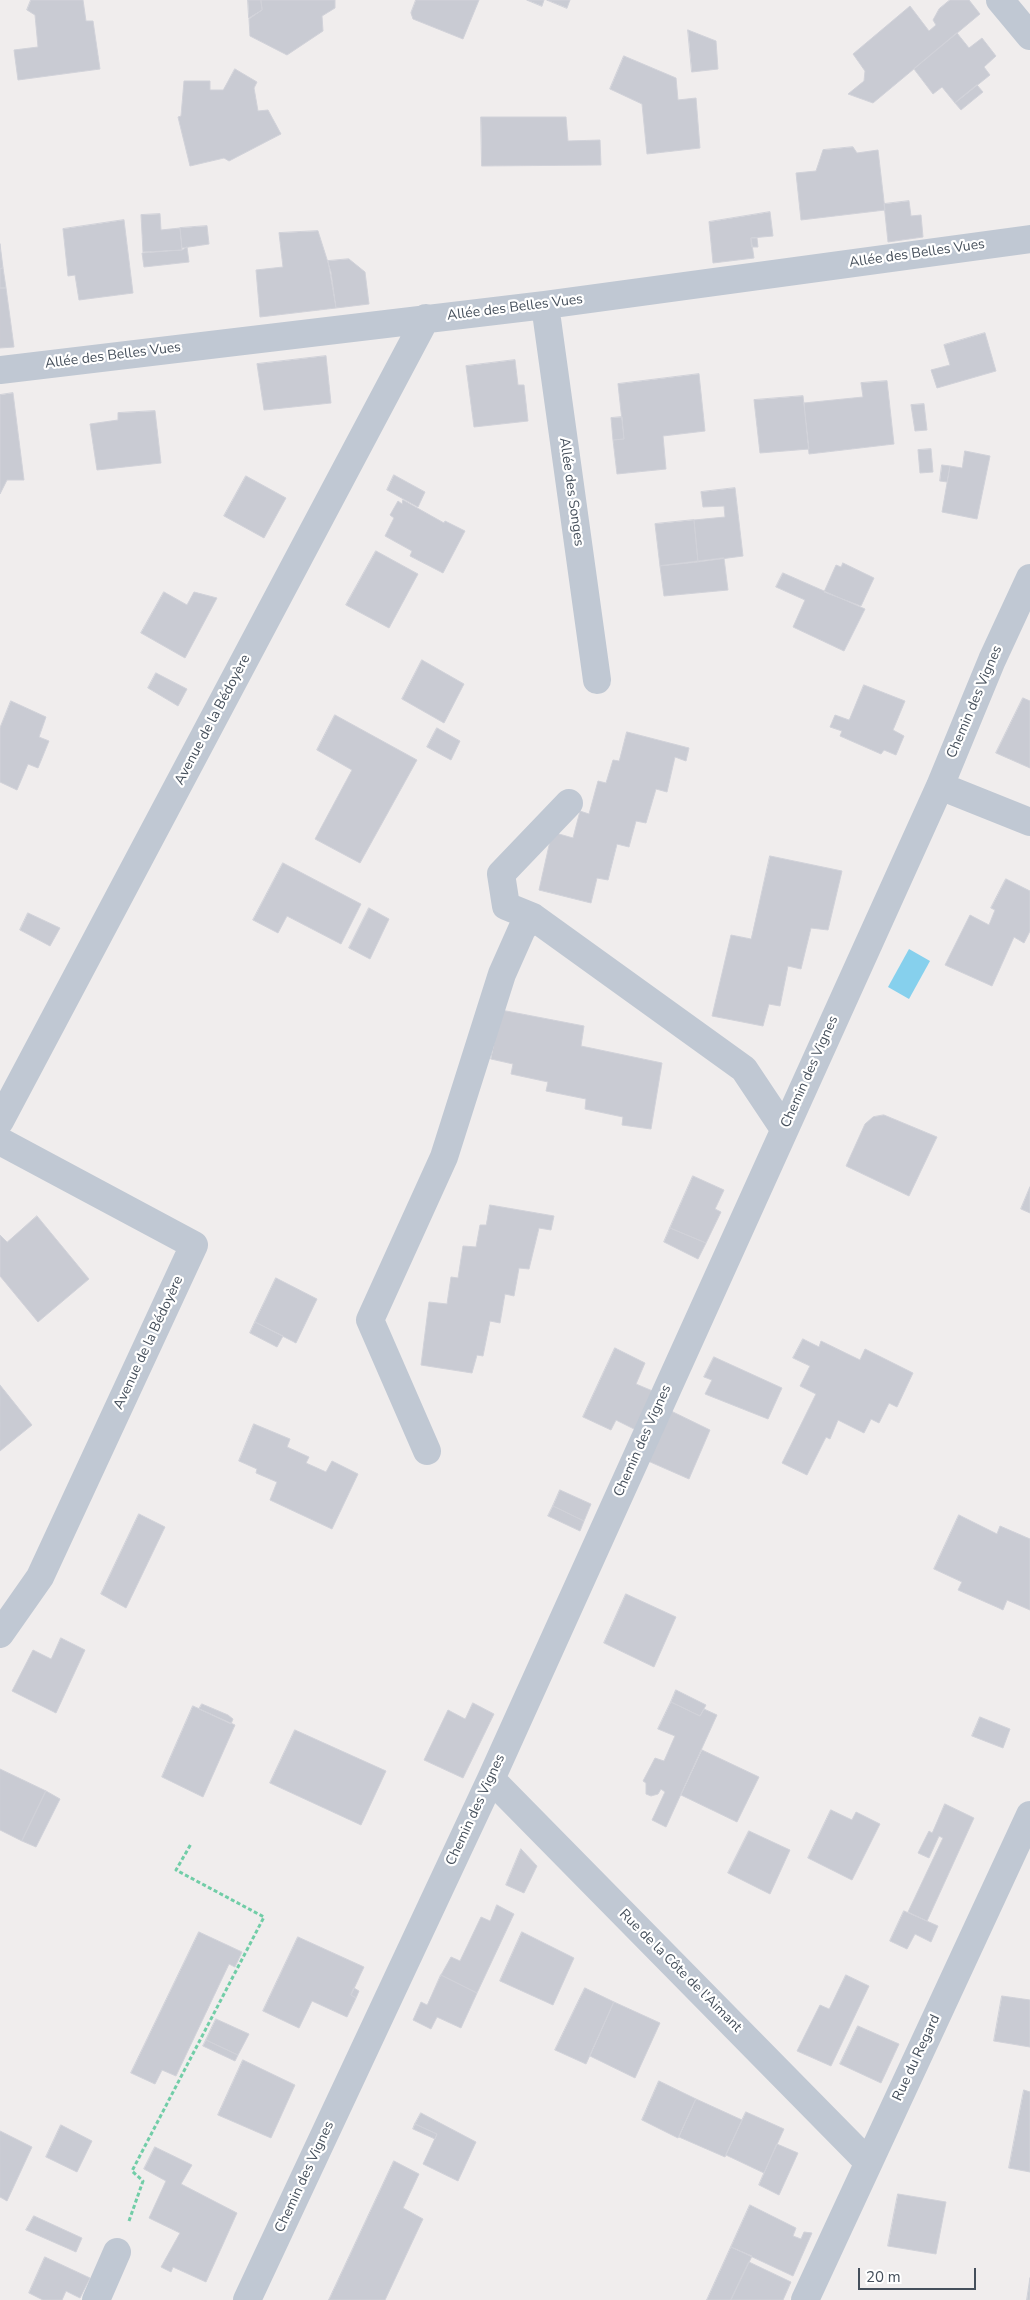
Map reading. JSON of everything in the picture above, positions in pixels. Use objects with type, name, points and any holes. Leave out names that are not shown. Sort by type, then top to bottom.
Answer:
[{"type":"street","points":[[1000,0],[1030,36]]},
{"type":"street","name":"Allée des Belles Vues","points":[[0,370],[545,305],[1030,239]]},
{"type":"street","name":"Allée des Songes","points":[[545,305],[597,680]]},
{"type":"street","name":"Avenue de la Bédoyère","points":[[0,1121],[426,318]]},
{"type":"street","name":"Chemin des Vignes","points":[[247,2300],[491,1779],[940,786],[992,660],[1030,578]]},
{"type":"street","points":[[940,786],[1030,822]]},
{"type":"street","points":[[569,803],[501,874],[506,906],[532,917],[744,1069],[784,1129]]},
{"type":"street","points":[[427,1451],[370,1320],[444,1157],[502,974],[522,929],[532,917]]},
{"type":"street","name":"Avenue de la Bédoyère","points":[[0,1140],[194,1245],[40,1577],[0,1634]]},
{"type":"street","name":"Rue de la Côte de l'Aimant","points":[[491,1779],[868,2162]]},
{"type":"street","name":"Rue du Regard","points":[[804,2300],[1030,1815]]},
{"type":"street","points":[[96,2300],[117,2252]]},
{"type":"path","points":[[117,2252],[143,2180],[132,2171],[264,1917],[176,1870],[191,1844]]},
{"type":"water","points":[[909,949],[930,961],[909,999],[888,987]]},
{"type":"building","points":[[31,0],[83,0],[86,21],[93,21],[100,69],[18,80],[14,50],[38,47],[35,15],[27,10]]},
{"type":"building","points":[[248,0],[261,0],[262,10],[249,18]]},
{"type":"building","points":[[261,0],[335,0],[335,8],[322,16],[323,31],[287,55],[250,36],[249,19],[262,10]]},
{"type":"building","points":[[416,0],[479,0],[463,39],[413,19],[411,13]]},
{"type":"building","points":[[527,0],[544,0],[542,6]]},
{"type":"building","points":[[547,0],[570,0],[567,8]]},
{"type":"building","points":[[950,0],[969,0],[980,14],[873,103],[848,94],[864,81],[865,71],[853,54],[910,6],[929,31],[936,25],[933,20],[939,9]]},
{"type":"building","points":[[688,30],[716,41],[718,69],[692,72]]},
{"type":"building","points":[[957,33],[969,48],[982,38],[996,56],[984,67],[990,75],[955,103],[942,87],[933,94],[914,69]]},
{"type":"building","points":[[624,56],[676,78],[678,100],[696,98],[700,148],[647,154],[642,104],[610,89]]},
{"type":"building","points":[[235,69],[257,82],[254,88],[258,111],[268,110],[281,134],[229,161],[224,158],[190,166],[178,117],[181,116],[184,81],[210,81],[210,90],[223,90]]},
{"type":"building","points":[[977,85],[983,92],[961,110],[955,103]]},
{"type":"building","points":[[481,117],[566,117],[568,141],[600,140],[601,165],[482,166]]},
{"type":"building","points":[[853,147],[857,153],[878,150],[885,210],[801,220],[796,173],[816,171],[823,150]]},
{"type":"building","points":[[909,201],[911,216],[921,215],[923,237],[888,242],[884,204]]},
{"type":"building","points":[[770,212],[773,236],[751,238],[754,258],[713,263],[709,222]]},
{"type":"building","points":[[160,214],[161,230],[180,228],[182,250],[143,252],[141,215]]},
{"type":"building","points":[[124,220],[133,293],[79,300],[75,275],[68,276],[63,229]]},
{"type":"building","points":[[207,226],[209,244],[182,248],[180,228]]},
{"type":"building","points":[[318,231],[331,272],[336,308],[260,317],[256,270],[283,267],[279,233]]},
{"type":"building","points":[[751,238],[757,238],[758,247],[752,247]]},
{"type":"building","points":[[0,244],[3,268],[0,269]]},
{"type":"building","points":[[187,247],[189,262],[144,267],[142,253],[182,250]]},
{"type":"building","points":[[349,259],[365,272],[369,304],[336,308],[328,261]]},
{"type":"building","points":[[3,268],[6,288],[0,288],[0,269]]},
{"type":"building","points":[[0,288],[6,288],[14,347],[0,348]]},
{"type":"building","points":[[985,333],[996,371],[937,388],[931,370],[950,365],[944,345]]},
{"type":"building","points":[[326,356],[331,403],[264,410],[257,364]]},
{"type":"building","points":[[515,360],[518,385],[524,385],[528,421],[474,427],[466,366]]},
{"type":"building","points":[[699,374],[705,431],[663,436],[666,469],[617,474],[613,440],[624,439],[618,384]]},
{"type":"building","points":[[887,381],[894,444],[809,454],[804,403],[863,397],[861,383]]},
{"type":"building","points":[[13,393],[24,480],[7,480],[0,494],[0,395]]},
{"type":"building","points":[[803,396],[809,449],[760,453],[754,400]]},
{"type":"building","points":[[924,404],[927,430],[915,431],[911,405]]},
{"type":"building","points":[[155,411],[161,463],[97,470],[90,424],[118,420],[118,413]]},
{"type":"building","points":[[622,417],[624,439],[613,440],[611,418]]},
{"type":"building","points":[[931,449],[933,472],[920,473],[918,450]]},
{"type":"building","points":[[965,451],[990,456],[977,519],[942,512],[950,466],[962,468]]},
{"type":"building","points":[[942,465],[950,466],[947,482],[940,481]]},
{"type":"building","points":[[394,475],[425,492],[418,507],[387,490]]},
{"type":"building","points":[[246,476],[286,498],[264,538],[224,516]]},
{"type":"building","points":[[735,488],[743,556],[698,562],[694,520],[725,517],[724,506],[703,507],[701,492]]},
{"type":"building","points":[[403,500],[444,523],[445,521],[465,531],[443,573],[410,556],[412,551],[385,536],[394,518],[390,515],[398,501],[402,504]]},
{"type":"building","points":[[694,520],[698,562],[660,566],[655,524]]},
{"type":"building","points":[[376,551],[418,574],[389,628],[346,605]]},
{"type":"building","points":[[724,558],[728,590],[664,596],[660,566]]},
{"type":"building","points":[[843,563],[874,578],[861,606],[824,592],[836,565],[841,567]]},
{"type":"building","points":[[783,573],[865,609],[844,651],[793,627],[805,600],[776,587]]},
{"type":"building","points":[[164,592],[187,605],[194,592],[217,598],[185,658],[141,633]]},
{"type":"building","points":[[422,660],[464,684],[444,723],[402,699]]},
{"type":"building","points":[[156,673],[187,689],[178,706],[148,688]]},
{"type":"building","points":[[864,685],[905,701],[893,730],[904,736],[896,755],[884,750],[881,754],[840,736],[842,731],[830,727],[835,715],[849,720]]},
{"type":"building","points":[[1023,698],[1030,701],[1030,768],[996,753]]},
{"type":"building","points":[[11,701],[46,717],[39,737],[49,741],[38,768],[28,764],[17,790],[0,782],[0,728]]},
{"type":"building","points":[[335,715],[417,760],[360,863],[315,839],[352,770],[317,750]]},
{"type":"building","points":[[437,728],[460,741],[451,760],[427,747]]},
{"type":"building","points":[[627,732],[689,748],[686,761],[675,757],[667,792],[656,789],[646,823],[636,821],[629,847],[617,844],[608,880],[597,878],[591,903],[539,890],[552,832],[573,838],[580,811],[589,814],[598,781],[606,783],[613,760],[619,761]]},
{"type":"building","points":[[770,856],[842,871],[828,930],[811,928],[801,969],[788,966],[780,1006],[769,1004],[763,1026],[712,1016],[731,935],[751,939]]},
{"type":"building","points":[[283,863],[361,904],[341,944],[287,916],[278,933],[253,920]]},
{"type":"building","points":[[1006,879],[1030,891],[1030,931],[1024,943],[1014,937],[992,986],[945,965],[970,915],[989,925],[995,910],[991,908]]},
{"type":"building","points":[[369,908],[389,919],[370,959],[349,948]]},
{"type":"building","points":[[28,913],[60,928],[50,946],[20,930]]},
{"type":"building","points":[[501,1010],[584,1026],[581,1046],[662,1063],[651,1129],[622,1125],[623,1117],[585,1109],[586,1099],[546,1091],[548,1082],[511,1074],[513,1064],[491,1059]]},
{"type":"building","points":[[884,1115],[937,1137],[909,1196],[846,1166],[865,1124],[873,1117]]},
{"type":"building","points":[[693,1176],[724,1190],[715,1209],[721,1212],[706,1243],[670,1228]]},
{"type":"building","points":[[1030,1187],[1030,1213],[1021,1209]]},
{"type":"building","points":[[490,1205],[554,1216],[551,1230],[539,1228],[529,1269],[519,1268],[514,1296],[505,1294],[500,1323],[490,1321],[483,1356],[477,1355],[472,1373],[421,1365],[429,1302],[447,1304],[451,1277],[458,1278],[463,1246],[476,1247],[480,1225],[486,1225]]},
{"type":"building","points":[[37,1216],[89,1279],[38,1322],[0,1276],[0,1235],[7,1242]]},
{"type":"building","points":[[670,1228],[706,1243],[698,1259],[664,1242]]},
{"type":"building","points":[[276,1278],[317,1299],[296,1343],[255,1322]]},
{"type":"building","points":[[255,1322],[283,1336],[277,1347],[250,1333]]},
{"type":"building","points":[[803,1339],[819,1347],[821,1341],[860,1360],[865,1349],[913,1373],[897,1407],[889,1403],[879,1423],[871,1419],[864,1433],[838,1420],[830,1439],[826,1437],[807,1475],[782,1463],[816,1394],[800,1386],[810,1366],[793,1358]]},
{"type":"building","points":[[615,1348],[645,1363],[636,1384],[655,1392],[638,1431],[616,1420],[611,1430],[583,1417]]},
{"type":"building","points":[[714,1357],[782,1388],[768,1419],[705,1394],[712,1380],[704,1377]]},
{"type":"building","points":[[0,1385],[32,1425],[0,1451]]},
{"type":"building","points":[[671,1411],[710,1430],[689,1479],[648,1461]]},
{"type":"building","points":[[254,1424],[290,1439],[287,1447],[309,1457],[306,1463],[326,1472],[332,1461],[358,1474],[332,1529],[270,1500],[277,1482],[256,1473],[257,1469],[239,1461]]},
{"type":"building","points":[[560,1490],[591,1504],[584,1521],[553,1506]]},
{"type":"building","points":[[553,1506],[584,1521],[580,1531],[548,1516]]},
{"type":"building","points":[[139,1514],[165,1527],[126,1608],[101,1594]]},
{"type":"building","points":[[959,1515],[997,1534],[1000,1526],[1030,1539],[1030,1610],[1007,1600],[1003,1610],[958,1590],[962,1582],[934,1569]]},
{"type":"building","points":[[626,1594],[676,1617],[654,1667],[604,1643]]},
{"type":"building","points":[[61,1638],[85,1650],[56,1713],[12,1691],[33,1650],[51,1659]]},
{"type":"building","points":[[676,1690],[706,1705],[700,1716],[671,1702]]},
{"type":"building","points":[[671,1702],[700,1716],[704,1709],[717,1715],[666,1827],[652,1820],[665,1792],[661,1789],[658,1794],[651,1796],[646,1794],[646,1783],[643,1781],[655,1758],[664,1761],[675,1736],[658,1729]]},
{"type":"building","points":[[473,1703],[494,1714],[463,1778],[424,1760],[448,1710],[465,1719]]},
{"type":"building","points":[[202,1704],[228,1715],[233,1719],[231,1724],[199,1709]]},
{"type":"building","points":[[193,1706],[235,1725],[203,1797],[162,1777]]},
{"type":"building","points":[[980,1717],[1010,1729],[1003,1748],[972,1736]]},
{"type":"building","points":[[295,1730],[386,1771],[361,1825],[270,1783]]},
{"type":"building","points":[[702,1750],[759,1777],[737,1822],[681,1795]]},
{"type":"building","points":[[0,1769],[46,1791],[22,1841],[0,1830]]},
{"type":"building","points":[[46,1791],[60,1799],[36,1847],[22,1841]]},
{"type":"building","points":[[945,1804],[974,1818],[927,1921],[908,1912],[943,1838],[939,1836],[929,1858],[918,1853],[929,1831],[932,1833]]},
{"type":"building","points":[[831,1810],[852,1820],[856,1812],[880,1824],[852,1880],[808,1858]]},
{"type":"building","points":[[749,1831],[790,1850],[770,1894],[728,1873]]},
{"type":"building","points":[[521,1849],[537,1866],[524,1893],[506,1885]]},
{"type":"building","points":[[497,1905],[514,1914],[477,1993],[441,1975],[451,1957],[460,1961],[481,1917],[490,1921]]},
{"type":"building","points":[[904,1911],[938,1926],[931,1942],[915,1934],[907,1949],[890,1941]]},
{"type":"building","points":[[199,1932],[242,1952],[235,1967],[229,1964],[176,2076],[162,2070],[155,2084],[131,2073]]},
{"type":"building","points":[[522,1932],[574,1958],[553,2005],[500,1981]]},
{"type":"building","points":[[298,1937],[364,1967],[351,1995],[356,1998],[347,2017],[312,2001],[299,2028],[263,2011]]},
{"type":"building","points":[[441,1975],[477,1993],[461,2028],[437,2017],[431,2029],[413,2020],[421,2002],[427,2005]]},
{"type":"building","points":[[846,1975],[869,1986],[831,2066],[797,2051],[820,2005],[829,2009]]},
{"type":"building","points":[[354,1988],[359,1991],[356,1998],[351,1995]]},
{"type":"building","points":[[585,1988],[614,2002],[586,2064],[555,2050]]},
{"type":"building","points":[[1002,1996],[1030,2000],[1030,2047],[994,2041]]},
{"type":"building","points":[[614,2002],[660,2023],[635,2078],[590,2056]]},
{"type":"building","points":[[216,2019],[249,2034],[238,2055],[206,2040]]},
{"type":"building","points":[[858,2026],[899,2044],[881,2083],[840,2064]]},
{"type":"building","points":[[206,2040],[238,2055],[235,2061],[203,2046]]},
{"type":"building","points":[[243,2060],[295,2085],[271,2138],[218,2115]]},
{"type":"building","points":[[659,2081],[696,2099],[678,2138],[642,2120]]},
{"type":"building","points":[[1024,2090],[1030,2092],[1030,2172],[1009,2168]]},
{"type":"building","points":[[696,2099],[742,2120],[725,2157],[679,2137]]},
{"type":"building","points":[[746,2112],[784,2129],[764,2173],[726,2155]]},
{"type":"building","points":[[421,2113],[476,2142],[458,2181],[423,2164],[437,2134],[415,2124]]},
{"type":"building","points":[[415,2124],[437,2134],[435,2139],[413,2129]]},
{"type":"building","points":[[61,2125],[92,2141],[77,2172],[46,2157]]},
{"type":"building","points":[[0,2131],[32,2147],[7,2201],[0,2197]]},
{"type":"building","points":[[777,2144],[798,2153],[779,2195],[759,2185]]},
{"type":"building","points":[[155,2147],[192,2165],[181,2184],[237,2213],[206,2282],[173,2267],[171,2272],[161,2267],[180,2233],[149,2218],[166,2181],[144,2169]]},
{"type":"building","points":[[394,2161],[419,2174],[403,2208],[423,2219],[385,2300],[329,2300]]},
{"type":"building","points":[[898,2194],[946,2202],[936,2254],[888,2246]]},
{"type":"building","points":[[750,2205],[796,2228],[793,2236],[801,2239],[804,2232],[812,2233],[793,2276],[731,2247]]},
{"type":"building","points":[[34,2216],[82,2238],[76,2252],[26,2230]]},
{"type":"building","points":[[731,2247],[752,2256],[731,2300],[707,2300]]},
{"type":"building","points":[[45,2257],[90,2278],[80,2298],[66,2291],[62,2300],[43,2300],[29,2293]]},
{"type":"building","points":[[749,2262],[791,2282],[783,2300],[731,2300]]},
{"type":"building","points":[[1030,2278],[1030,2300],[1027,2300]]}]
